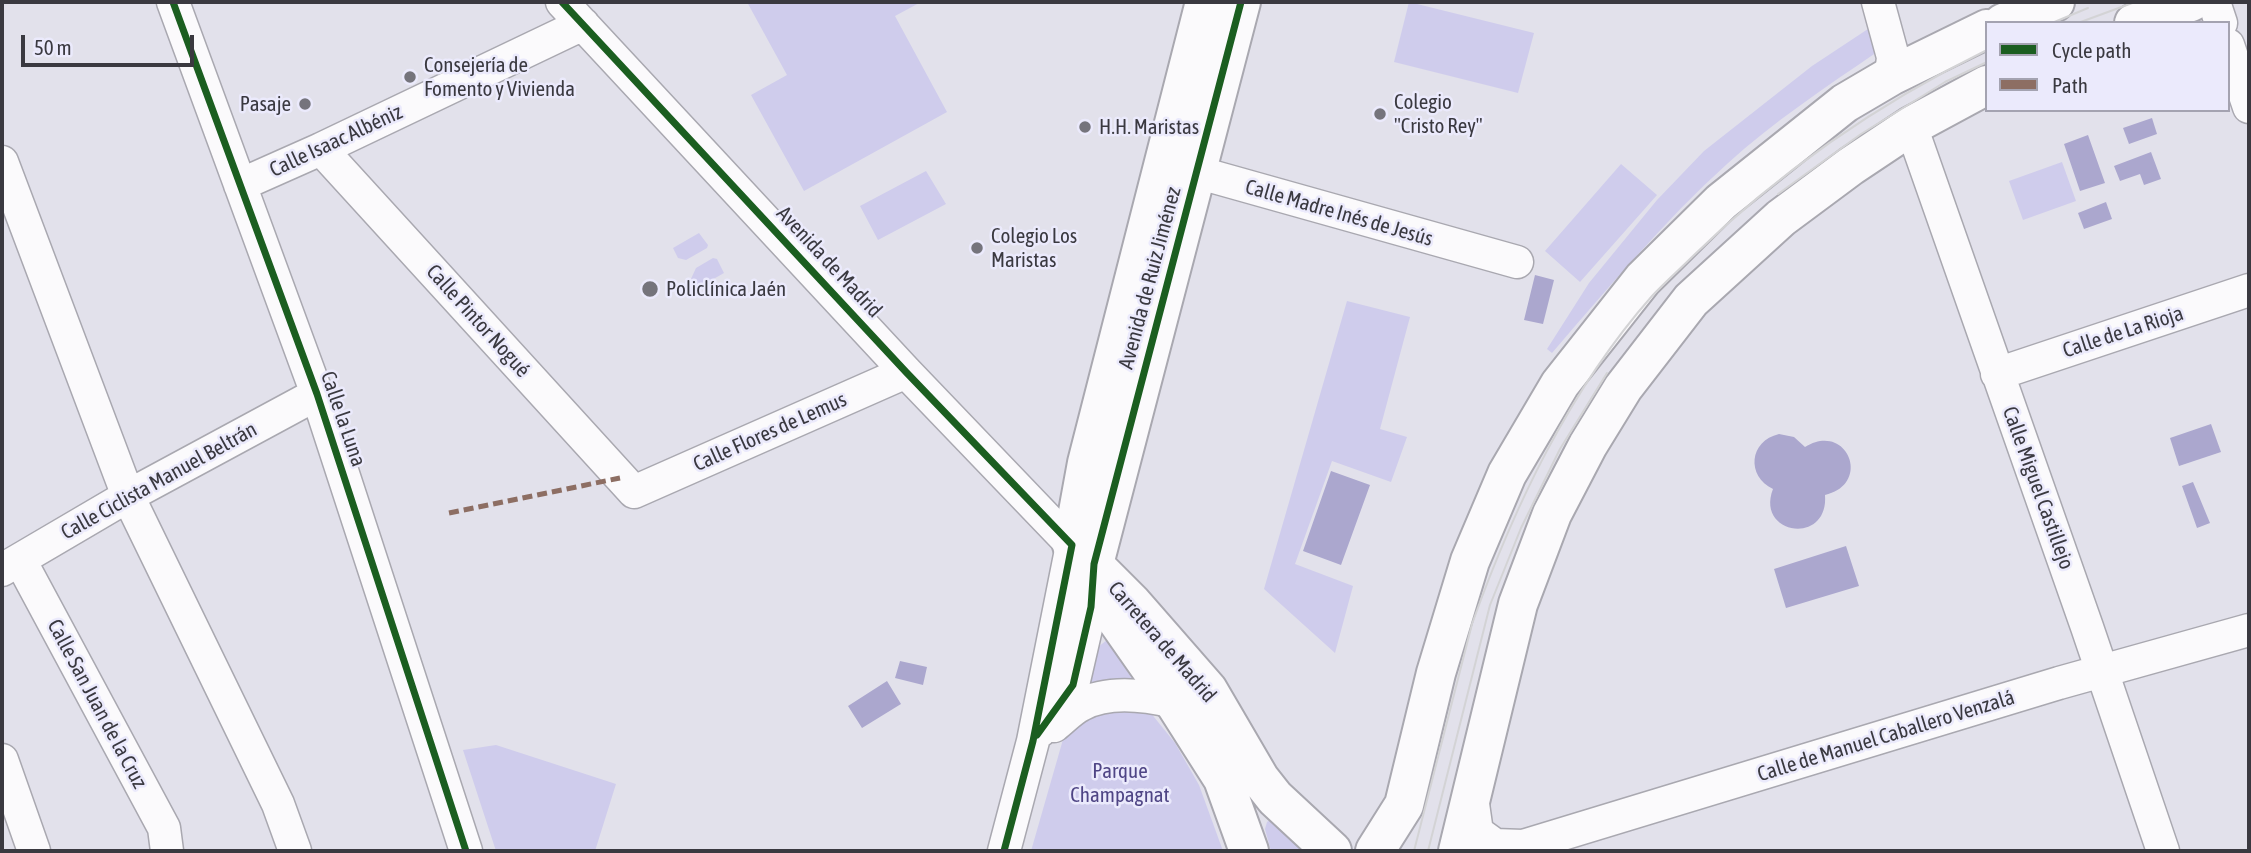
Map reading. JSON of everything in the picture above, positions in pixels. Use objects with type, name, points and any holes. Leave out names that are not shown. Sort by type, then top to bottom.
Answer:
[{"type":"main road","name":"Avenida de Ruiz Jiménez","points":[[1086,564],[1179,167],[1205,2]]},
{"type":"main road","name":"Avenida de Ruiz Jiménez","points":[[1179,167],[1241,2]]},
{"type":"main road","points":[[2008,21],[2055,2]]},
{"type":"main road","points":[[2139,21],[2191,2]]},
{"type":"main road","points":[[1375,851],[1404,805],[1436,673],[1470,561],[1507,474],[1560,384],[1643,279],[1721,202],[1837,108],[1891,76],[1985,30]]},
{"type":"main road","points":[[1458,851],[1518,604],[1552,514],[1588,445],[1623,388],[1691,300],[1781,218],[1911,126],[1985,86]]},
{"type":"main road","name":"Carretera de Madrid","points":[[1086,564],[1223,779],[1249,851]]},
{"type":"main road","name":"Carretera de Madrid","points":[[1086,564],[1132,603],[1208,690],[1259,779],[1275,798],[1332,851]]},
{"type":"street","name":"Calle la Luna","points":[[173,2],[317,394],[466,851]]},
{"type":"street","points":[[1878,2],[1893,57],[1891,76]]},
{"type":"street","points":[[2214,2],[2220,21]]},
{"type":"street","name":"Calle Isaac Albéniz","points":[[240,185],[321,149],[572,13]]},
{"type":"street","name":"Avenida de Madrid","points":[[572,13],[1086,564]]},
{"type":"street","points":[[2230,51],[2249,107]]},
{"type":"street","name":"Calle Miguel Castillejo","points":[[1911,126],[2163,851]]},
{"type":"street","name":"Calle Pintor Nogué","points":[[321,149],[634,492]]},
{"type":"street","points":[[2,162],[128,496],[278,804],[295,851]]},
{"type":"street","name":"Calle Madre Inés de Jesús","points":[[1179,167],[1517,262]]},
{"type":"street","name":"Calle de La Rioja","points":[[1997,374],[2249,290]]},
{"type":"street","name":"Calle Flores de Lemus","points":[[634,492],[906,372]]},
{"type":"street","name":"Calle Ciclista Manuel Beltrán","points":[[11,565],[128,496],[317,394]]},
{"type":"street","points":[[1033,741],[1073,685],[1091,607],[1086,564]]},
{"type":"street","points":[[1004,851],[1033,741],[1086,564]]},
{"type":"street","name":"Calle San Juan de la Cruz","points":[[11,565],[164,828],[167,851]]},
{"type":"street","name":"Calle de Manuel Caballero Venzalá","points":[[1472,797],[1477,831],[1496,845],[1519,848],[2102,671],[2249,630]]},
{"type":"street","points":[[1033,741],[1082,704],[1092,701],[1112,696],[1149,696],[1174,702]]},
{"type":"street","points":[[2,760],[34,851]]},
{"type":"green space","points":[[747,2],[921,2],[895,16],[947,112],[804,191],[751,95],[787,75]]},
{"type":"green space","points":[[1409,2],[1534,33],[1518,93],[1394,62]]},
{"type":"green space","points":[[1871,27],[1877,52],[1781,119],[1727,164],[1658,232],[1552,353],[1547,349],[1589,283],[1657,200],[1704,151],[1812,66]]},
{"type":"green space","points":[[2062,162],[2076,201],[2023,220],[2009,181]]},
{"type":"green space","points":[[1621,164],[1657,195],[1580,282],[1545,251]]},
{"type":"green space","points":[[926,171],[946,204],[878,240],[860,206]]},
{"type":"green space","points":[[699,233],[708,245],[707,248],[686,260],[678,258],[673,248]]},
{"type":"green space","points":[[713,258],[717,259],[724,273],[696,289],[690,281],[696,268]]},
{"type":"green space","points":[[1347,301],[1410,317],[1380,429],[1407,437],[1391,482],[1332,461],[1295,564],[1353,586],[1335,653],[1264,589]]},
{"type":"green space","points":[[1107,640],[1137,686],[1088,692],[1098,647]]},
{"type":"green space","name":"Parque Champagnat","points":[[1110,707],[1150,712],[1175,743],[1199,785],[1223,851],[1031,851],[1064,736],[1082,720]]},
{"type":"green space","points":[[496,745],[616,784],[595,851],[496,851],[463,750]]},
{"type":"green space","points":[[1270,820],[1288,837],[1310,851],[1271,851],[1265,829]]},
{"type":"shaded area","points":[[2152,118],[2157,134],[2129,144],[2123,128]]},
{"type":"shaded area","points":[[2088,135],[2105,183],[2080,191],[2064,144]]},
{"type":"shaded area","points":[[2151,152],[2161,179],[2144,185],[2140,174],[2120,181],[2114,166]]},
{"type":"shaded area","points":[[2106,202],[2112,219],[2084,229],[2078,213]]},
{"type":"shaded area","points":[[1535,275],[1554,280],[1543,324],[1524,320]]},
{"type":"shaded area","points":[[2211,424],[2221,452],[2179,466],[2170,438]]},
{"type":"shaded area","points":[[1779,434],[1794,437],[1805,447],[1820,441],[1833,442],[1849,457],[1851,468],[1848,479],[1840,489],[1825,495],[1823,511],[1816,522],[1806,528],[1783,525],[1774,517],[1770,505],[1773,489],[1758,476],[1755,468],[1757,451],[1769,438]]},
{"type":"shaded area","points":[[1331,471],[1370,485],[1341,565],[1303,551]]},
{"type":"shaded area","points":[[2193,482],[2210,523],[2197,528],[2182,486]]},
{"type":"shaded area","points":[[1846,546],[1859,586],[1786,608],[1774,569]]},
{"type":"shaded area","points":[[900,661],[927,667],[923,685],[895,678]]},
{"type":"shaded area","points":[[887,681],[901,704],[862,728],[848,706]]},
{"type":"tram line","points":[[2083,21],[2135,2]]},
{"type":"tram line","points":[[2057,21],[2088,8]]},
{"type":"tram line","points":[[1414,851],[1472,624],[1488,580],[1547,451],[1595,370],[1622,332],[1652,296],[1726,225],[1795,168],[1869,116],[1985,51]]},
{"type":"tram line","points":[[1778,194],[1861,134],[1945,82],[1985,63]]},
{"type":"tram line","points":[[1428,851],[1490,605],[1521,528],[1560,449],[1607,373]]},
{"type":"marked path","points":[[449,513],[620,478]]},
{"type":"cycle path","points":[[173,2],[317,394],[466,851]]},
{"type":"cycle path","points":[[562,2],[906,372],[1072,545],[1033,741],[1004,851]]},
{"type":"cycle path","points":[[1037,735],[1073,685],[1091,607],[1094,564],[1241,2]]},
{"type":"place","name":"Consejería de Fomento y Vivienda","points":[[410,77]]},
{"type":"place","name":"Pasaje","points":[[305,104]]},
{"type":"place","name":"Colegio \"Cristo Rey\"","points":[[1380,114]]},
{"type":"place","name":"H.H. Maristas","points":[[1085,127]]},
{"type":"place","name":"Colegio Los Maristas","points":[[977,248]]},
{"type":"place","name":"Policlínica Jaén","points":[[650,289]]}]
